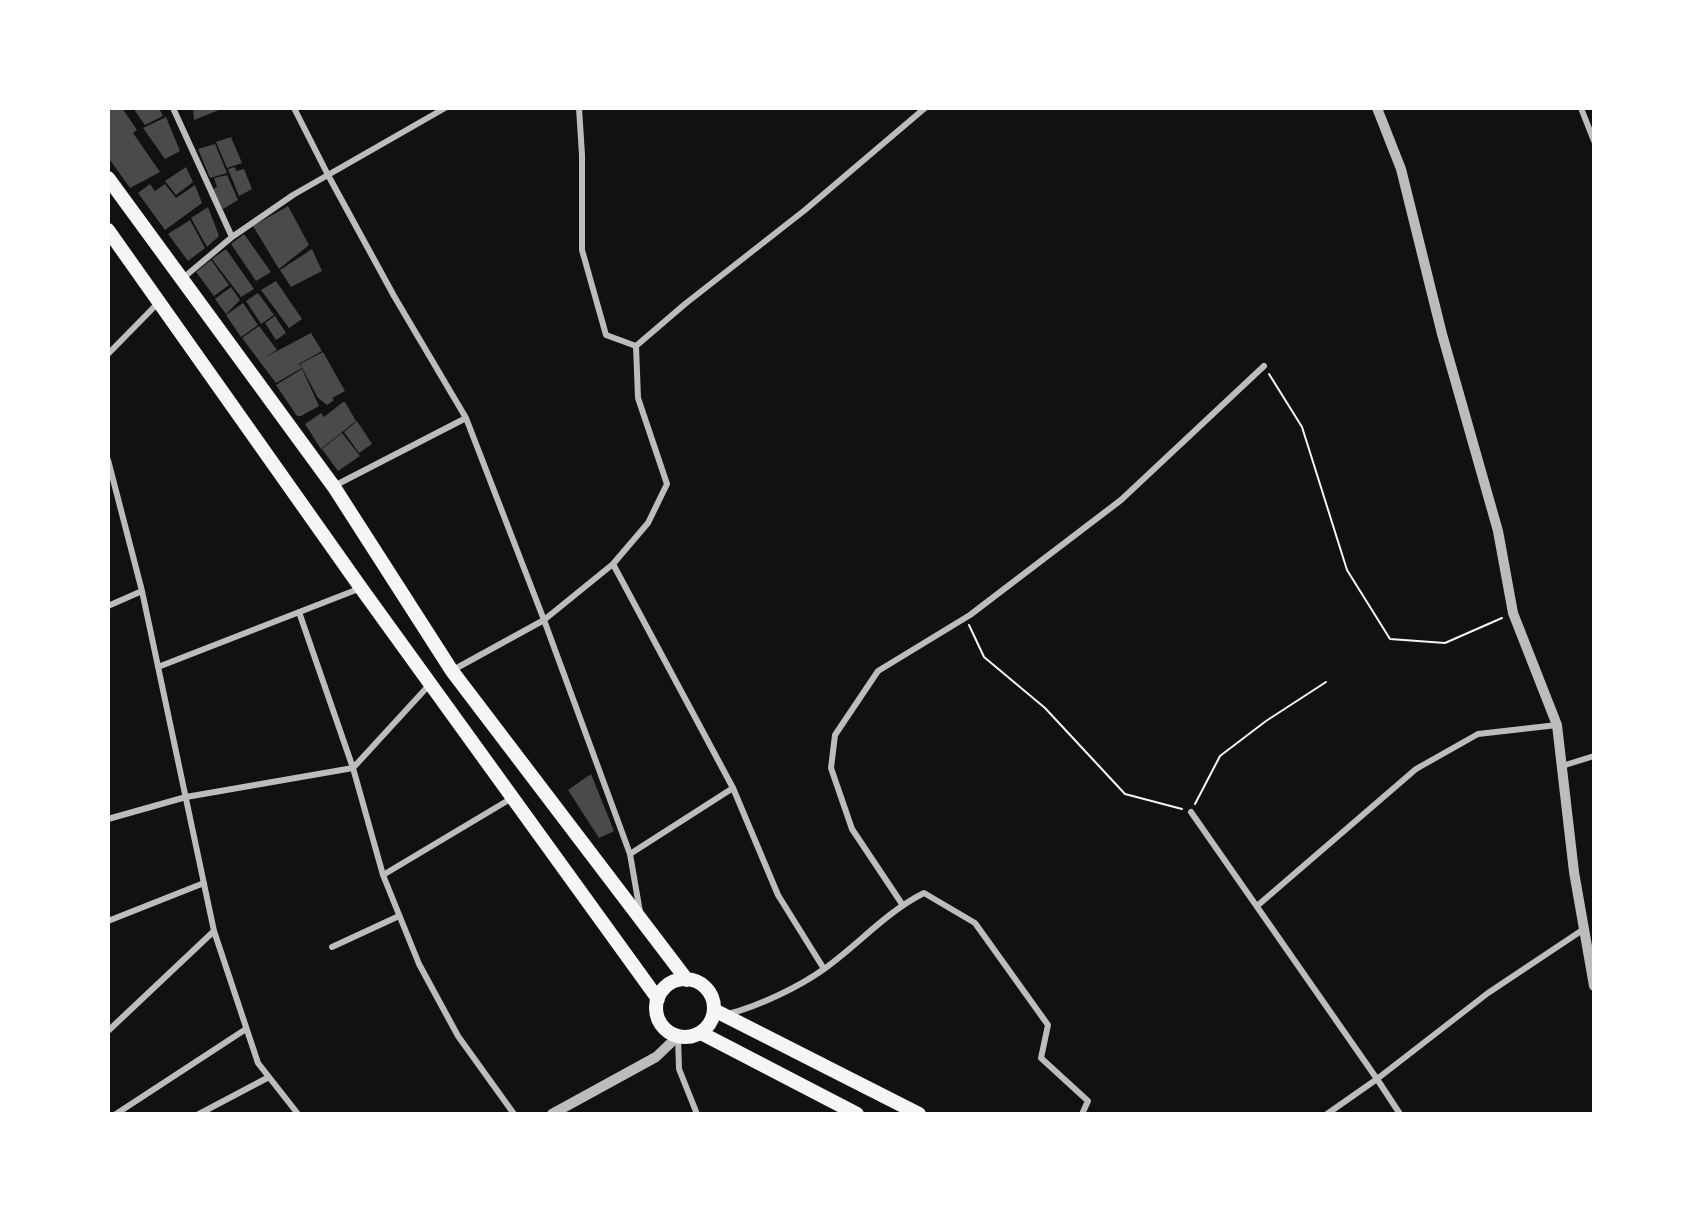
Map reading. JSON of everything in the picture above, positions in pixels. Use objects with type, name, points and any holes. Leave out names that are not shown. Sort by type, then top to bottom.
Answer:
[{"type":"main road","points":[[108,178],[334,487],[452,670],[687,980]]},
{"type":"main road","points":[[108,230],[361,588],[658,999]]},
{"type":"main road","points":[[718,1013],[701,1033],[694,1036],[678,1036],[671,1033],[660,1022],[658,999],[670,984],[678,980],[687,980],[704,986],[710,993],[718,1013],[919,1114]]},
{"type":"main road","points":[[701,1033],[857,1114]]},
{"type":"street","points":[[173,108],[232,237]]},
{"type":"street","points":[[294,108],[327,175],[394,296],[466,418],[544,620],[630,854],[641,917]]},
{"type":"street","points":[[183,278],[232,237],[293,195],[445,108]]},
{"type":"street","points":[[579,108],[582,155],[582,250],[606,335],[636,346]]},
{"type":"street","points":[[636,346],[685,304],[805,210],[925,108]]},
{"type":"street","points":[[1377,108],[1401,169],[1442,334],[1498,531],[1513,613],[1557,725],[1574,872],[1594,986]]},
{"type":"street","points":[[1581,108],[1594,141]]},
{"type":"street","points":[[108,354],[158,302]]},
{"type":"street","points":[[452,670],[544,620],[613,564],[648,523],[667,484],[638,398],[636,346]]},
{"type":"street","points":[[902,904],[852,829],[831,768],[835,735],[878,671],[966,618],[1121,500],[1264,366]]},
{"type":"street","points":[[334,487],[466,418]]},
{"type":"street","points":[[108,460],[142,591],[214,931],[258,1063],[298,1114]]},
{"type":"street","points":[[613,564],[733,788],[778,895],[824,969]]},
{"type":"street","points":[[158,667],[361,588]]},
{"type":"street","points":[[108,606],[142,591]]},
{"type":"street","points":[[299,612],[353,768],[383,875],[419,964],[458,1036],[514,1114]]},
{"type":"street","points":[[108,819],[186,797],[353,768],[431,682]]},
{"type":"street","points":[[1257,906],[1416,769],[1479,734],[1557,725]]},
{"type":"street","points":[[1562,766],[1594,756]]},
{"type":"street","points":[[630,854],[733,788]]},
{"type":"street","points":[[383,875],[513,798]]},
{"type":"street","points":[[1191,812],[1400,1114]]},
{"type":"street","points":[[108,921],[204,883]]},
{"type":"street","points":[[718,1013],[786,991],[824,969],[902,904],[924,893],[975,922],[1048,1025],[1041,1058],[1088,1101],[1082,1114]]},
{"type":"street","points":[[332,947],[399,916]]},
{"type":"street","points":[[1327,1114],[1377,1079],[1488,993],[1584,929]]},
{"type":"street","points":[[108,1031],[214,931]]},
{"type":"street","points":[[116,1114],[246,1029]]},
{"type":"street","points":[[552,1114],[656,1057],[678,1036]]},
{"type":"street","points":[[678,1036],[679,1070],[697,1114]]},
{"type":"street","points":[[199,1114],[269,1077]]},
{"type":"path","points":[[1264,366],[1302,427],[1347,570],[1390,639],[1445,643],[1513,613]]},
{"type":"path","points":[[966,618],[984,657],[1045,708],[1125,794],[1191,812],[1220,756],[1266,721],[1326,682]]},
{"type":"building","points":[[108,108],[122,108],[137,130],[133,133],[160,172],[130,188],[108,157]]},
{"type":"building","points":[[133,108],[159,108],[163,116],[145,125]]},
{"type":"building","points":[[193,108],[224,108],[194,120]]},
{"type":"building","points":[[166,117],[180,151],[165,159],[143,128]]},
{"type":"building","points":[[231,137],[242,163],[227,168],[216,142]]},
{"type":"building","points":[[215,144],[227,173],[210,178],[198,149]]},
{"type":"building","points":[[186,167],[193,182],[176,195],[165,181]]},
{"type":"building","points":[[235,167],[236,171],[244,169],[252,189],[239,196],[228,169]]},
{"type":"building","points":[[227,175],[238,200],[223,209],[213,189],[217,187],[214,178]]},
{"type":"building","points":[[150,184],[155,191],[165,184],[176,198],[195,185],[202,203],[165,230],[138,193]]},
{"type":"building","points":[[288,206],[309,245],[279,269],[253,226]]},
{"type":"building","points":[[208,207],[219,236],[207,247],[191,218]]},
{"type":"building","points":[[190,220],[205,248],[188,261],[168,234]]},
{"type":"building","points":[[244,234],[271,272],[256,281],[231,244]]},
{"type":"building","points":[[226,249],[254,289],[241,297],[212,259]]},
{"type":"building","points":[[312,249],[322,271],[291,287],[280,270]]},
{"type":"building","points":[[211,260],[229,285],[214,296],[196,272]]},
{"type":"building","points":[[276,281],[302,319],[289,328],[261,290]]},
{"type":"building","points":[[231,287],[240,300],[226,314],[215,299]]},
{"type":"building","points":[[258,293],[274,315],[261,324],[246,301]]},
{"type":"building","points":[[243,303],[258,325],[241,337],[226,315]]},
{"type":"building","points":[[275,316],[286,333],[276,340],[265,323]]},
{"type":"building","points":[[259,326],[277,350],[262,359],[311,333],[322,351],[297,365],[299,364],[302,368],[276,383],[242,338]]},
{"type":"building","points":[[323,352],[345,391],[332,398],[334,400],[327,405],[318,398],[300,364]]},
{"type":"building","points":[[302,369],[319,406],[297,416],[276,385]]},
{"type":"building","points":[[343,402],[356,421],[321,449],[305,424],[321,413],[324,417]]},
{"type":"building","points":[[357,421],[372,444],[359,453],[344,432]]},
{"type":"building","points":[[342,433],[360,456],[338,471],[322,449]]},
{"type":"building","points":[[591,774],[614,831],[599,838],[568,790]]}]
